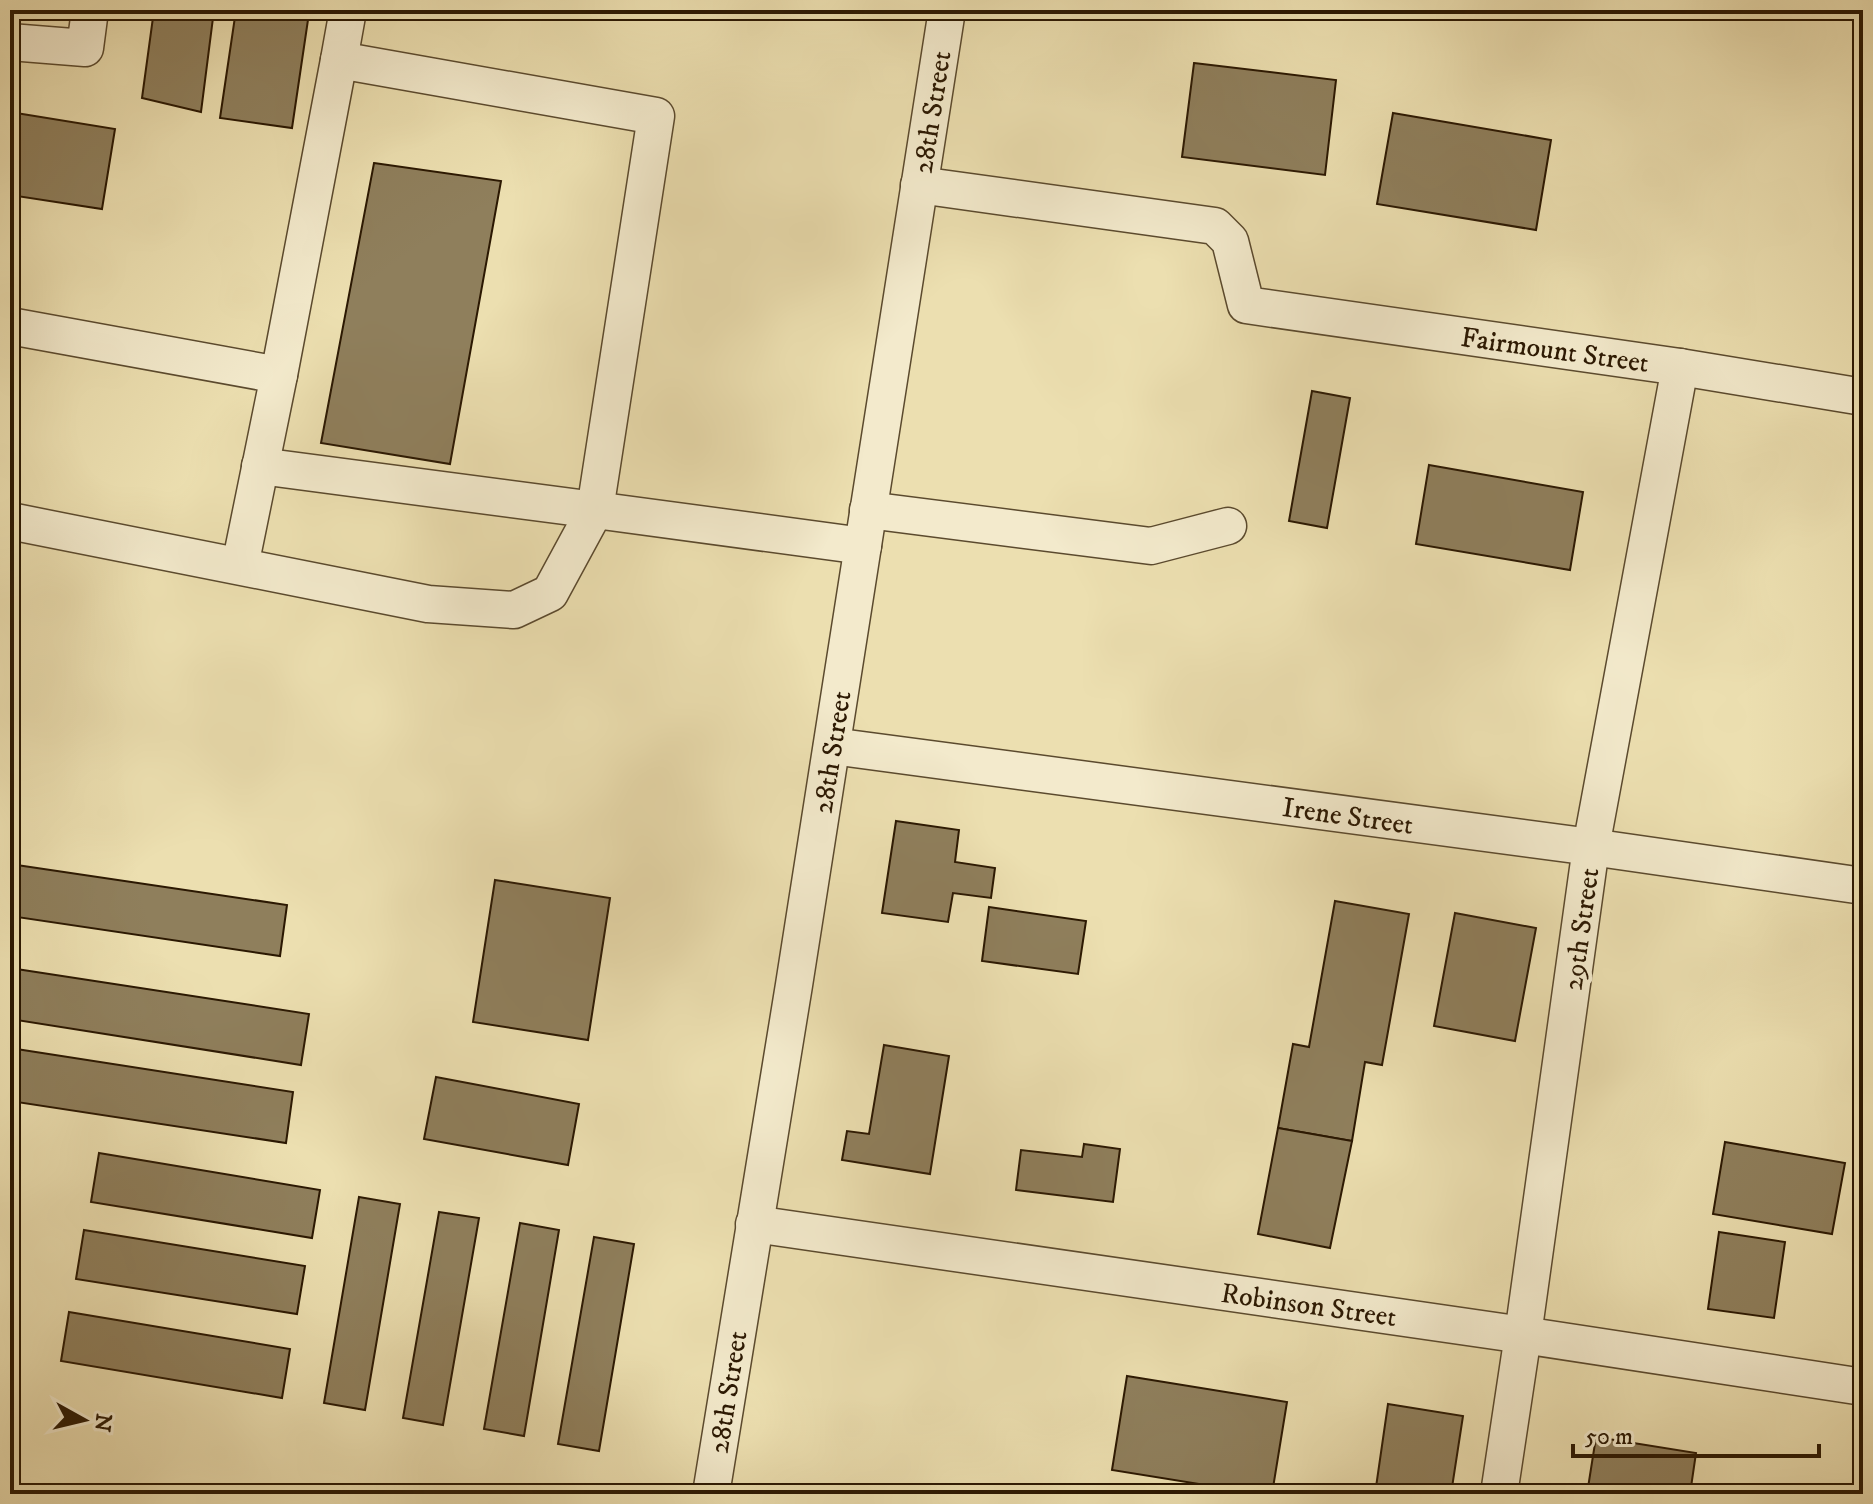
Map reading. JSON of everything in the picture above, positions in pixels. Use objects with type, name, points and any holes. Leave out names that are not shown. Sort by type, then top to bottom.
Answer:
[{"type":"street","points":[[10,42],[85,48],[90,10]]},
{"type":"street","points":[[240,566],[348,10]]},
{"type":"street","name":"28th Street","points":[[711,1494],[947,10]]},
{"type":"street","points":[[10,521],[428,604],[514,610],[550,593],[595,510],[656,116],[339,60]]},
{"type":"street","name":"Fairmount Street","points":[[919,185],[1215,226],[1230,241],[1246,305],[1680,367],[1863,397]]},
{"type":"street","points":[[10,326],[279,375]]},
{"type":"street","name":"29th Street","points":[[1499,1494],[1591,847],[1680,367]]},
{"type":"street","points":[[260,466],[863,546]]},
{"type":"street","points":[[868,510],[1151,546],[1228,526]]},
{"type":"street","name":"Irene Street","points":[[832,746],[1863,886]]},
{"type":"street","name":"Robinson Street","points":[[754,1224],[1863,1387]]},
{"type":"building","points":[[154,10],[214,10],[201,112],[142,98]]},
{"type":"building","points":[[236,10],[309,13],[292,128],[220,118]]},
{"type":"building","points":[[1194,63],[1336,80],[1325,175],[1182,157]]},
{"type":"building","points":[[10,112],[115,129],[102,209],[10,195]]},
{"type":"building","points":[[1393,113],[1551,140],[1536,230],[1377,204]]},
{"type":"building","points":[[374,163],[501,181],[450,464],[321,443]]},
{"type":"building","points":[[1312,391],[1350,398],[1327,528],[1289,521]]},
{"type":"building","points":[[1429,465],[1583,492],[1570,570],[1416,544]]},
{"type":"building","points":[[896,821],[959,830],[955,862],[995,868],[991,898],[953,893],[948,922],[882,913]]},
{"type":"building","points":[[10,864],[287,905],[280,956],[10,916]]},
{"type":"building","points":[[495,880],[610,898],[588,1040],[473,1022]]},
{"type":"building","points":[[1335,901],[1409,914],[1382,1065],[1365,1062],[1352,1141],[1278,1128],[1293,1044],[1309,1047]]},
{"type":"building","points":[[989,907],[1086,921],[1078,974],[982,961]]},
{"type":"building","points":[[1455,913],[1536,928],[1515,1041],[1434,1026]]},
{"type":"building","points":[[10,968],[309,1014],[301,1065],[10,1019]]},
{"type":"building","points":[[884,1045],[949,1056],[930,1174],[842,1160],[847,1131],[869,1134]]},
{"type":"building","points":[[10,1048],[293,1092],[286,1143],[10,1101]]},
{"type":"building","points":[[436,1077],[579,1104],[568,1165],[424,1139]]},
{"type":"building","points":[[1278,1128],[1352,1141],[1330,1248],[1258,1234]]},
{"type":"building","points":[[1725,1142],[1845,1163],[1832,1234],[1713,1214]]},
{"type":"building","points":[[1084,1144],[1120,1149],[1113,1202],[1016,1190],[1021,1150],[1082,1157]]},
{"type":"building","points":[[99,1153],[320,1190],[312,1238],[91,1202]]},
{"type":"building","points":[[359,1197],[400,1204],[365,1410],[324,1403]]},
{"type":"building","points":[[439,1212],[479,1218],[443,1425],[403,1418]]},
{"type":"building","points":[[520,1223],[559,1230],[524,1436],[484,1429]]},
{"type":"building","points":[[84,1230],[305,1266],[297,1314],[76,1279]]},
{"type":"building","points":[[1719,1232],[1785,1242],[1774,1318],[1708,1309]]},
{"type":"building","points":[[594,1237],[634,1244],[599,1451],[558,1444]]},
{"type":"building","points":[[69,1312],[290,1349],[282,1398],[61,1361]]},
{"type":"building","points":[[1127,1376],[1287,1402],[1272,1494],[1112,1470]]},
{"type":"building","points":[[1388,1404],[1463,1416],[1451,1494],[1375,1494]]},
{"type":"building","points":[[1596,1437],[1696,1453],[1690,1494],[1587,1494]]}]
